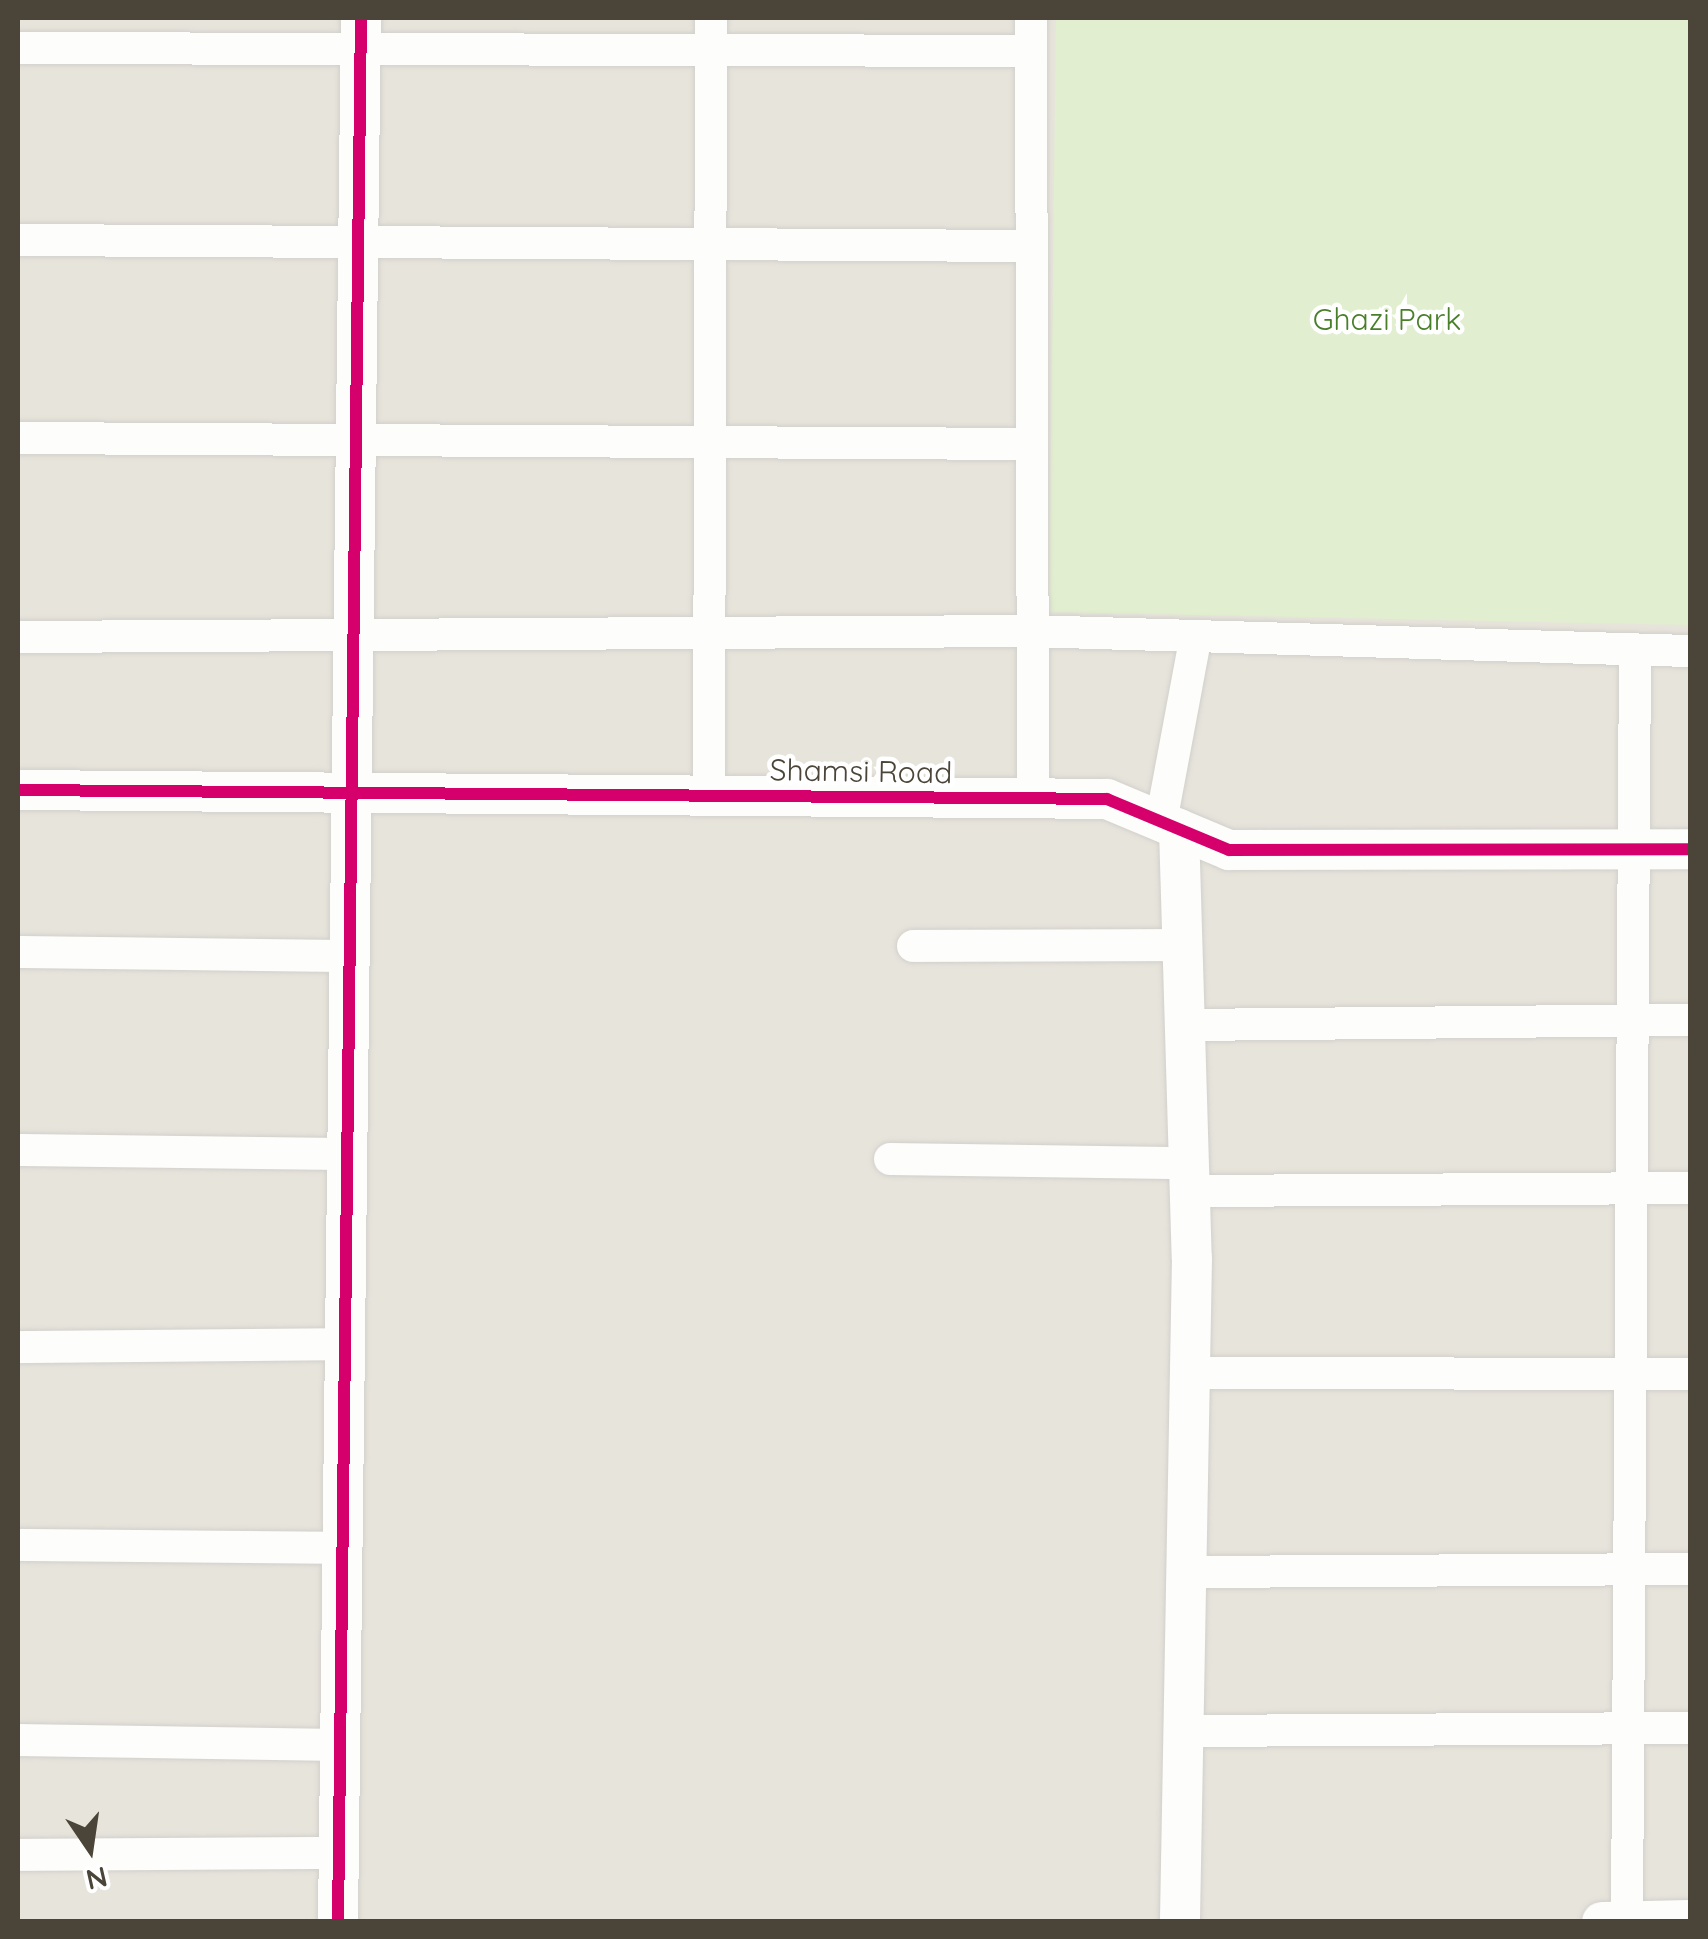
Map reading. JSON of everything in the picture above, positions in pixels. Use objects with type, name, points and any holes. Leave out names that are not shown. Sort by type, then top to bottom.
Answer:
[{"type":"street","points":[[709,794],[711,18]]},
{"type":"street","points":[[1030,18],[1028,444],[1034,797]]},
{"type":"street","points":[[338,1922],[347,790],[360,33]]},
{"type":"street","points":[[18,48],[360,33],[710,50],[1030,51]]},
{"type":"street","points":[[18,240],[1029,246]]},
{"type":"street","points":[[18,438],[1028,444]]},
{"type":"street","points":[[18,637],[350,634],[709,638],[1030,631],[1194,642],[1690,651]]},
{"type":"street","points":[[1180,1922],[1190,1373],[1189,1177],[1182,946],[1170,826],[1194,642]]},
{"type":"street","points":[[1627,1921],[1633,1570],[1635,650]]},
{"type":"street","name":"Shamsi Road","points":[[18,790],[1107,799],[1229,850],[1690,848]]},
{"type":"street","points":[[913,946],[1182,946]]},
{"type":"street","points":[[18,952],[346,956]]},
{"type":"street","points":[[1184,1025],[1690,1020]]},
{"type":"street","points":[[18,1150],[344,1154]]},
{"type":"street","points":[[890,1159],[1189,1177],[1690,1188]]},
{"type":"street","points":[[18,1347],[342,1344]]},
{"type":"street","points":[[1190,1373],[1690,1374]]},
{"type":"street","points":[[18,1545],[340,1548]]},
{"type":"street","points":[[1186,1572],[1690,1570]]},
{"type":"street","points":[[1183,1731],[1690,1728]]},
{"type":"street","points":[[18,1740],[339,1746]]},
{"type":"street","points":[[18,1855],[338,1853]]},
{"type":"street","points":[[1602,1922],[1690,1920]]},
{"type":"shaded area","points":[[18,18],[1690,18],[1690,1921],[18,1921]]},
{"type":"green space","name":"Ghazi Park","points":[[1056,18],[1690,18],[1690,625],[1049,612]]},
{"type":"cycle path","points":[[338,1922],[361,18]]},
{"type":"cycle path","points":[[18,790],[1107,799],[1229,850],[1690,849]]}]
